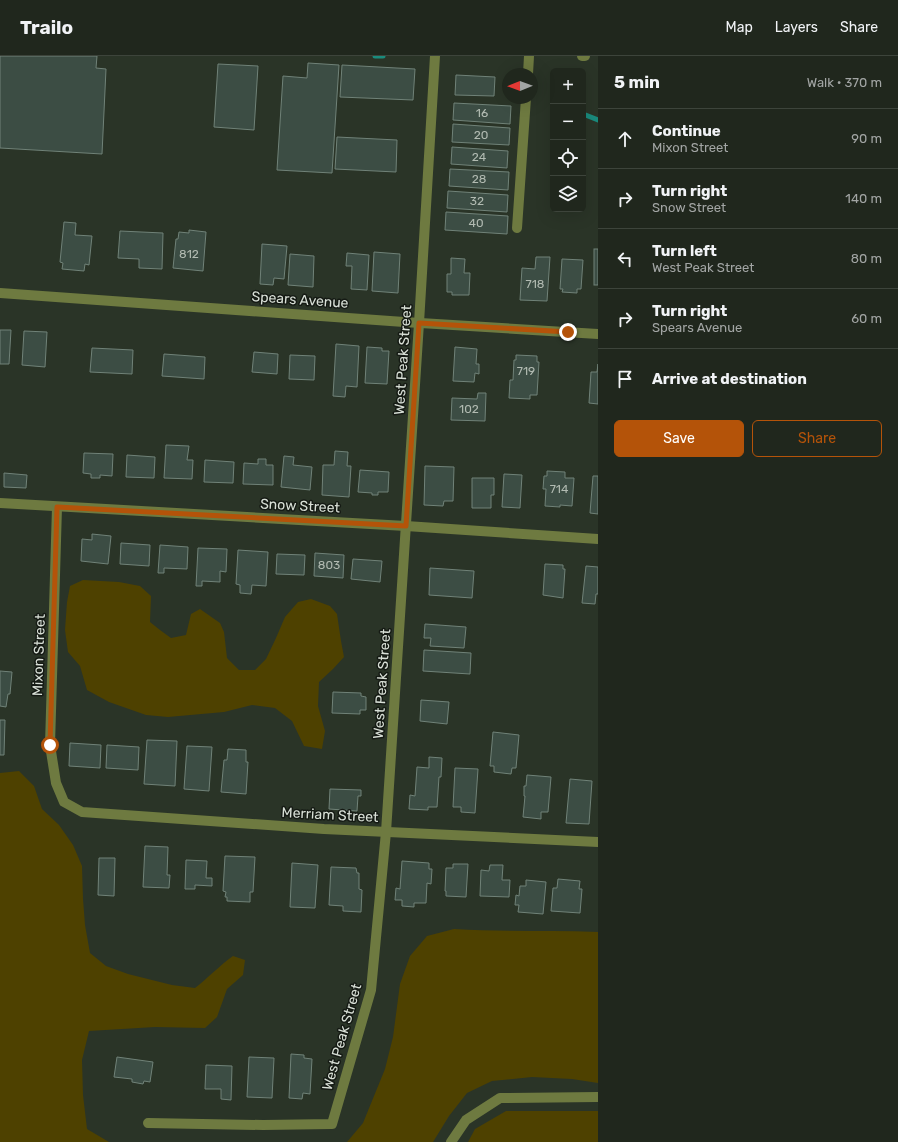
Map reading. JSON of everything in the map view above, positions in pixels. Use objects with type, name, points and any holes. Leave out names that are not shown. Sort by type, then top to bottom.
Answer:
[{"type":"street","name":"West Peak Street","points":[[148,1123],[263,1125],[332,1124],[371,990],[386,832],[435,56]]},
{"type":"street","points":[[528,68],[529,56]]},
{"type":"street","points":[[517,228],[526,104]]},
{"type":"street","name":"Spears Avenue","points":[[0,293],[419,323],[598,334]]},
{"type":"street","name":"Snow Street","points":[[0,503],[406,526],[598,539]]},
{"type":"street","name":"Mixon Street","points":[[57,507],[50,745],[56,783],[64,802]]},
{"type":"street","name":"Merriam Street","points":[[64,802],[82,812],[324,829],[598,842]]},
{"type":"street","points":[[451,1142],[466,1120],[500,1098],[598,1097]]},
{"type":"shaded area","points":[[83,580],[119,582],[140,586],[151,596],[150,622],[171,638],[186,635],[191,614],[200,609],[220,623],[224,632],[227,658],[239,670],[255,670],[266,659],[285,617],[298,602],[311,599],[330,606],[337,614],[344,657],[319,682],[318,706],[325,731],[322,749],[304,746],[292,721],[275,708],[252,705],[224,712],[168,717],[146,715],[109,702],[87,690],[80,666],[68,652],[65,630],[70,586]]},
{"type":"shaded area","points":[[19,771],[34,786],[42,809],[59,825],[73,845],[82,866],[85,925],[90,953],[106,966],[128,974],[172,985],[195,988],[233,956],[245,960],[243,975],[227,989],[217,1017],[205,1028],[155,1027],[89,1031],[82,1060],[83,1095],[87,1129],[109,1142],[0,1142],[0,773]]},
{"type":"shaded area","points":[[454,929],[598,932],[598,1083],[572,1079],[532,1077],[492,1081],[467,1093],[449,1116],[433,1142],[347,1142],[363,1123],[385,1069],[393,1037],[400,984],[410,956],[427,936]]},
{"type":"shaded area","points":[[506,1111],[598,1111],[598,1142],[468,1142],[475,1129]]},
{"type":"building","points":[[0,56],[97,56],[96,68],[106,69],[102,154],[0,148]]},
{"type":"building","points":[[308,63],[339,65],[332,173],[277,170],[283,76],[307,78]]},
{"type":"building","points":[[218,64],[258,66],[254,130],[214,127]]},
{"type":"building","points":[[342,65],[415,69],[413,100],[340,97]]},
{"type":"building","points":[[456,75],[495,77],[494,96],[455,95]]},
{"type":"building","points":[[454,103],[511,106],[510,124],[453,120]]},
{"type":"building","points":[[453,124],[510,128],[509,145],[452,142]]},
{"type":"building","points":[[337,137],[397,140],[396,172],[335,169]]},
{"type":"building","points":[[452,147],[508,151],[507,168],[451,164]]},
{"type":"building","points":[[450,169],[509,172],[508,190],[449,186]]},
{"type":"building","points":[[448,191],[508,195],[507,212],[447,208]]},
{"type":"building","points":[[446,212],[508,216],[507,234],[445,230]]},
{"type":"building","points":[[64,222],[76,223],[75,235],[92,236],[89,265],[85,264],[84,271],[62,269],[63,263],[60,262]]},
{"type":"building","points":[[189,230],[206,232],[203,271],[173,268],[176,239],[178,239],[179,232],[189,233]]},
{"type":"building","points":[[120,231],[163,233],[162,269],[139,268],[139,259],[118,258]]},
{"type":"building","points":[[262,244],[287,246],[284,279],[274,278],[273,285],[260,284]]},
{"type":"building","points":[[594,249],[598,249],[598,285],[594,285]]},
{"type":"building","points":[[374,252],[400,254],[398,293],[372,291]]},
{"type":"building","points":[[347,253],[369,255],[367,290],[351,289],[352,266],[346,266]]},
{"type":"building","points":[[290,254],[314,256],[313,287],[288,285]]},
{"type":"building","points":[[536,257],[550,257],[547,301],[520,300],[522,268],[535,269]]},
{"type":"building","points":[[451,258],[465,259],[464,273],[470,273],[469,295],[452,295],[452,292],[447,292],[447,274],[451,274]]},
{"type":"building","points":[[562,259],[583,260],[581,289],[577,289],[577,293],[562,292],[563,289],[560,289]]},
{"type":"building","points":[[0,330],[11,330],[9,364],[0,364]]},
{"type":"building","points":[[24,331],[47,332],[45,367],[22,365]]},
{"type":"building","points":[[336,344],[359,346],[357,387],[346,386],[345,397],[333,396]]},
{"type":"building","points":[[367,347],[382,348],[382,351],[389,351],[387,384],[365,383]]},
{"type":"building","points":[[455,347],[477,349],[476,364],[479,364],[479,374],[475,373],[474,382],[453,381]]},
{"type":"building","points":[[92,348],[133,350],[132,374],[90,372]]},
{"type":"building","points":[[254,352],[278,354],[277,374],[252,372]]},
{"type":"building","points":[[164,354],[205,357],[204,379],[162,376]]},
{"type":"building","points":[[290,355],[315,356],[314,380],[289,379]]},
{"type":"building","points":[[516,355],[537,356],[537,362],[539,362],[537,395],[530,395],[530,399],[509,398],[510,380],[513,380],[514,360],[516,360]]},
{"type":"building","points":[[598,364],[598,404],[589,403],[591,372],[597,372]]},
{"type":"building","points":[[478,393],[486,393],[485,421],[451,420],[452,398],[477,399]]},
{"type":"building","points":[[166,445],[189,446],[187,460],[193,460],[192,479],[164,478]]},
{"type":"building","points":[[335,451],[348,452],[347,466],[351,466],[349,497],[322,495],[323,465],[334,465]]},
{"type":"building","points":[[84,453],[113,454],[112,476],[100,475],[100,478],[91,478],[91,474],[83,473]]},
{"type":"building","points":[[127,455],[155,457],[154,478],[126,477]]},
{"type":"building","points":[[284,456],[294,457],[293,465],[312,467],[310,490],[281,487]]},
{"type":"building","points":[[258,459],[266,459],[266,465],[273,465],[273,485],[243,484],[244,463],[258,464]]},
{"type":"building","points":[[205,460],[234,462],[233,483],[204,482]]},
{"type":"building","points":[[425,466],[454,467],[453,501],[444,501],[443,506],[424,505]]},
{"type":"building","points":[[360,470],[389,472],[388,492],[378,492],[378,495],[372,495],[372,493],[358,492]]},
{"type":"building","points":[[547,471],[565,472],[565,478],[574,478],[572,506],[545,506],[546,489],[543,489],[544,476],[547,476]]},
{"type":"building","points":[[4,473],[27,475],[26,488],[4,487]]},
{"type":"building","points":[[504,474],[522,475],[520,508],[502,507]]},
{"type":"building","points":[[593,476],[598,476],[598,514],[590,513]]},
{"type":"building","points":[[472,478],[494,478],[494,495],[491,495],[491,508],[472,508]]},
{"type":"building","points":[[92,534],[111,536],[108,564],[81,561],[82,539],[92,540]]},
{"type":"building","points":[[121,543],[150,545],[149,566],[120,564]]},
{"type":"building","points":[[160,545],[188,547],[187,569],[164,568],[164,573],[158,573]]},
{"type":"building","points":[[198,548],[227,549],[226,572],[220,571],[220,582],[202,581],[202,586],[196,586]]},
{"type":"building","points":[[238,550],[268,552],[266,586],[252,585],[251,594],[240,593],[240,585],[236,584]]},
{"type":"building","points":[[315,553],[344,555],[343,578],[314,576]]},
{"type":"building","points":[[277,554],[305,555],[304,575],[276,574]]},
{"type":"building","points":[[353,559],[382,561],[380,582],[351,579]]},
{"type":"building","points":[[545,564],[563,565],[563,569],[565,569],[563,598],[543,595]]},
{"type":"building","points":[[586,566],[598,567],[598,594],[596,594],[595,604],[582,603]]},
{"type":"building","points":[[430,568],[474,571],[472,598],[429,595]]},
{"type":"building","points":[[425,624],[466,627],[464,648],[430,646],[431,638],[424,638]]},
{"type":"building","points":[[424,650],[471,653],[470,674],[423,671]]},
{"type":"building","points":[[0,671],[12,672],[10,694],[8,694],[6,707],[0,706]]},
{"type":"building","points":[[333,692],[361,693],[361,696],[366,697],[366,710],[360,710],[360,714],[332,713]]},
{"type":"building","points":[[421,700],[449,702],[447,724],[420,721]]},
{"type":"building","points":[[0,720],[5,720],[4,755],[0,755]]},
{"type":"building","points":[[493,732],[519,735],[516,768],[512,768],[511,774],[494,772],[494,766],[490,766]]},
{"type":"building","points":[[147,740],[177,741],[175,786],[144,784]]},
{"type":"building","points":[[70,743],[101,745],[100,768],[69,766]]},
{"type":"building","points":[[107,745],[139,747],[138,770],[106,768]]},
{"type":"building","points":[[187,746],[212,747],[209,791],[184,789]]},
{"type":"building","points":[[228,749],[246,750],[246,762],[248,762],[246,794],[221,792],[224,760],[227,760]]},
{"type":"building","points":[[429,757],[442,758],[437,807],[428,807],[428,810],[409,809],[410,795],[415,796],[417,767],[429,768]]},
{"type":"building","points":[[455,768],[478,769],[475,813],[461,812],[461,807],[453,807]]},
{"type":"building","points":[[527,775],[551,777],[548,812],[541,812],[541,819],[523,817],[525,796],[524,786],[526,786]]},
{"type":"building","points":[[570,779],[592,781],[589,824],[566,823]]},
{"type":"building","points":[[330,789],[361,790],[361,796],[358,796],[357,811],[329,809]]},
{"type":"building","points":[[145,846],[168,847],[167,875],[170,875],[169,888],[143,887]]},
{"type":"building","points":[[225,856],[255,857],[253,892],[250,892],[250,902],[227,901],[227,897],[225,897],[226,892],[223,891]]},
{"type":"building","points":[[99,858],[115,858],[114,896],[98,895]]},
{"type":"building","points":[[186,860],[207,861],[206,878],[212,878],[212,886],[195,885],[195,889],[185,889]]},
{"type":"building","points":[[402,861],[429,863],[429,869],[432,869],[431,884],[427,883],[426,903],[414,903],[414,907],[402,906],[402,900],[395,900],[396,888],[400,889]]},
{"type":"building","points":[[292,863],[318,865],[315,908],[290,907]]},
{"type":"building","points":[[453,864],[468,864],[466,897],[446,896],[446,868],[453,868]]},
{"type":"building","points":[[490,865],[503,865],[502,880],[510,880],[509,897],[480,896],[481,870],[489,871]]},
{"type":"building","points":[[331,867],[356,868],[357,873],[359,873],[359,889],[362,890],[361,912],[343,911],[343,906],[329,905]]},
{"type":"building","points":[[558,879],[580,881],[579,889],[582,889],[580,913],[551,911],[553,888],[557,888]]},
{"type":"building","points":[[526,880],[546,882],[543,914],[518,912],[519,905],[515,905],[516,895],[519,896],[520,886],[526,886]]},
{"type":"building","points":[[291,1054],[304,1055],[304,1058],[312,1059],[310,1094],[303,1093],[302,1099],[289,1098]]},
{"type":"building","points":[[117,1057],[153,1062],[150,1082],[144,1081],[143,1084],[132,1082],[132,1079],[114,1077]]},
{"type":"building","points":[[249,1057],[274,1058],[272,1098],[247,1097]]},
{"type":"building","points":[[206,1065],[232,1066],[231,1100],[221,1099],[221,1089],[205,1089]]},
{"type":"waterway","points":[[375,56],[383,56]]},
{"type":"waterway","points":[[586,115],[598,120]]},
{"type":"route","points":[[50,745],[57,507],[406,526],[419,323],[568,332]]}]
